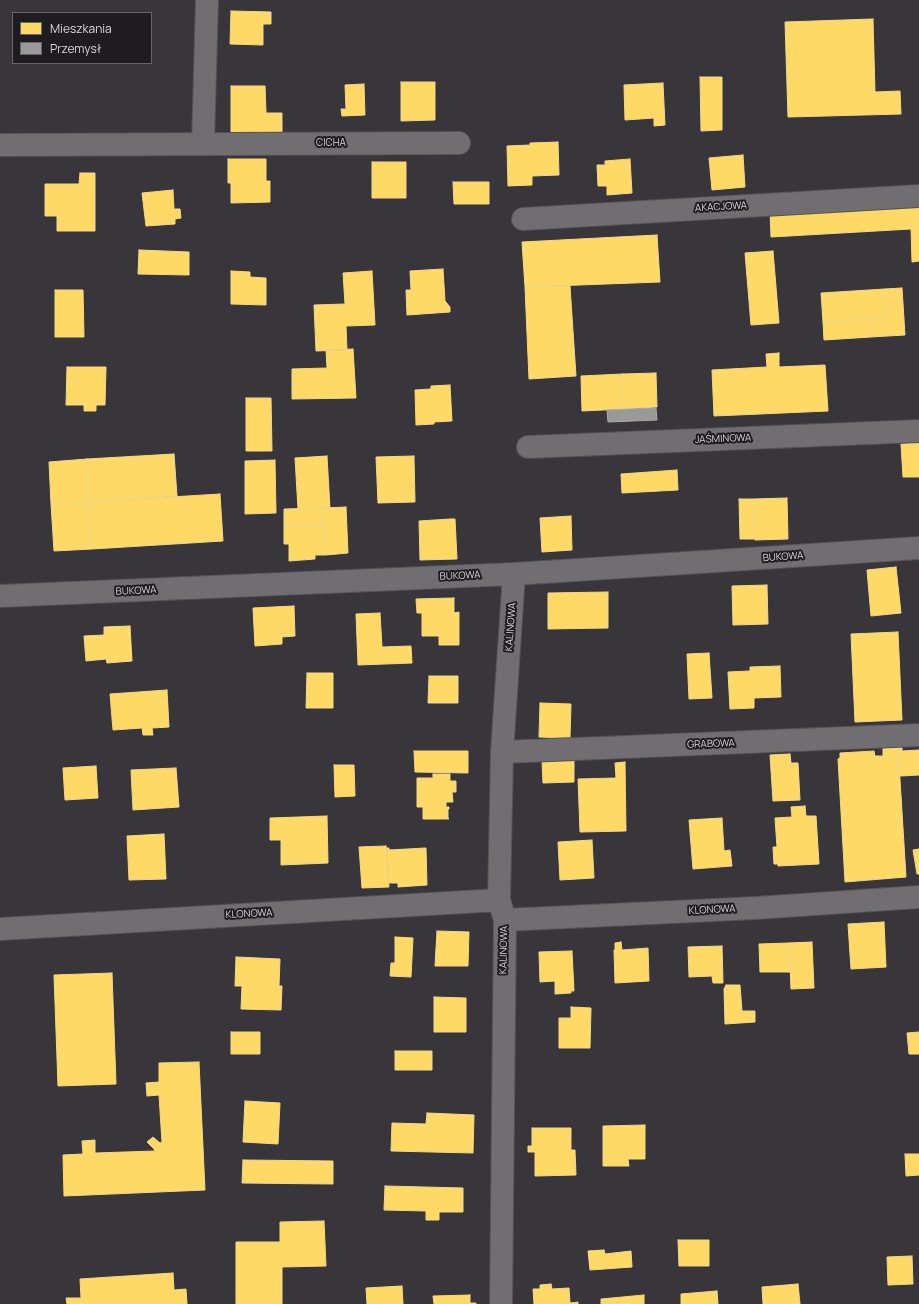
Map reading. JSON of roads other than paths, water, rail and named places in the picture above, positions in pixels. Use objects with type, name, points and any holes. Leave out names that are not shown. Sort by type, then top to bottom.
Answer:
[{"type":"street","points":[[203,144],[207,0]]},
{"type":"street","name":"CICHA","points":[[0,145],[459,143]]},
{"type":"street","name":"AKACJOWA","points":[[523,219],[919,196]]},
{"type":"street","name":"JAŚMINOWA","points":[[528,447],[919,431]]},
{"type":"street","name":"BUKOWA","points":[[0,596],[514,574],[919,548]]},
{"type":"street","name":"KALINOWA","points":[[501,1304],[502,752],[514,574]]},
{"type":"street","name":"GRABOWA","points":[[502,752],[919,735]]},
{"type":"street","name":"KLONOWA","points":[[0,929],[502,910],[756,908],[919,897]]}]
